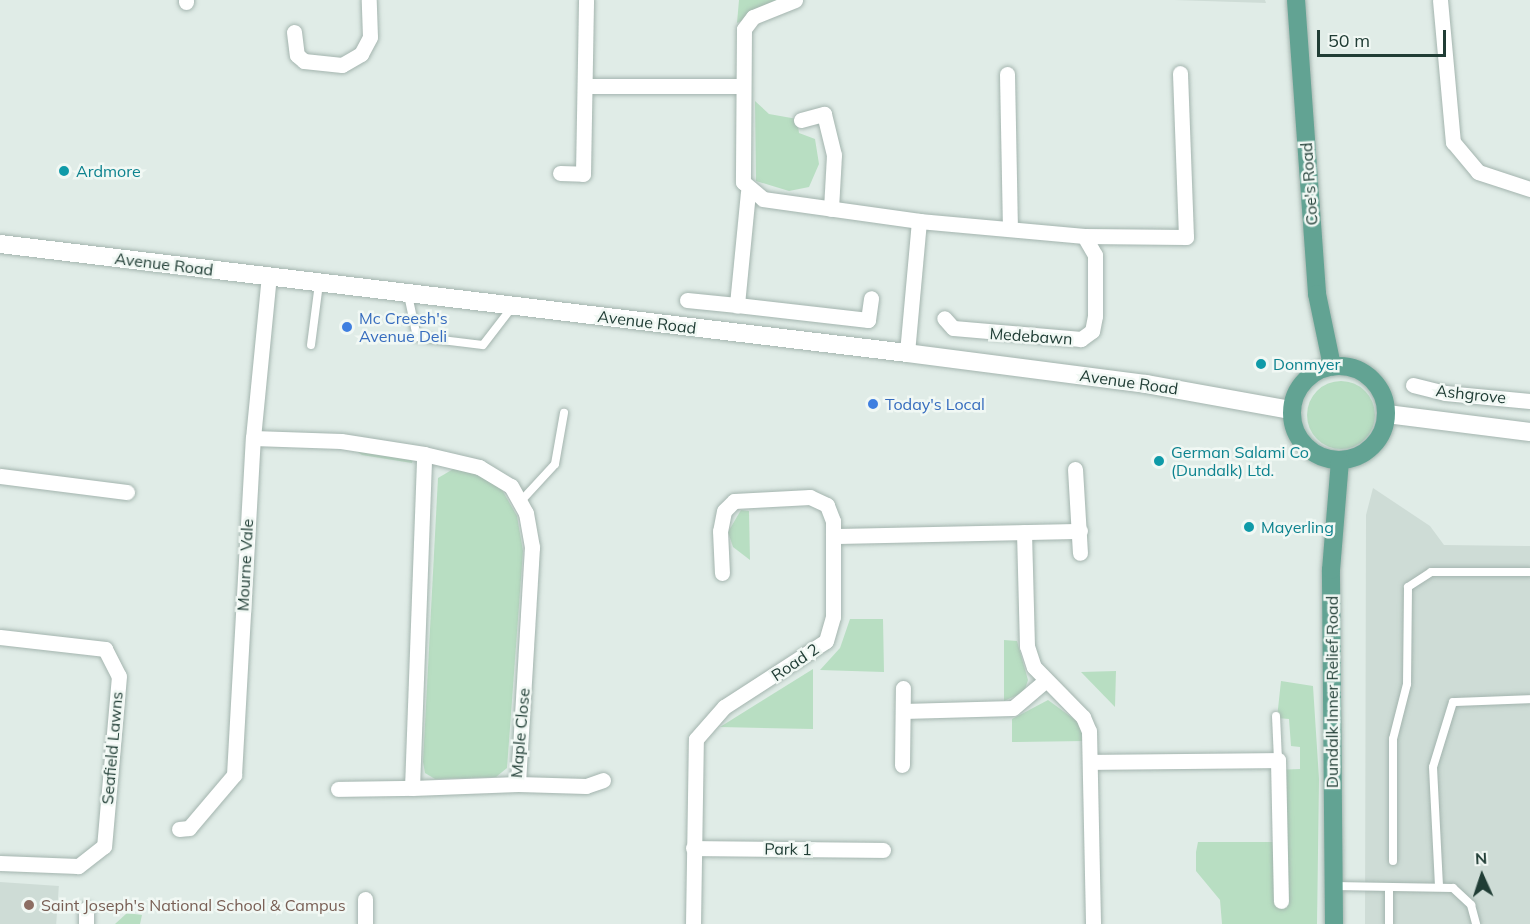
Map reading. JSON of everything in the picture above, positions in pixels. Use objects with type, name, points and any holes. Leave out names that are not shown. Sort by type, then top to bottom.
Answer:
[{"type":"main road","name":"Coe's Road","points":[[1296,0],[1317,294],[1332,366]]},
{"type":"main road","name":"Avenue Road","points":[[0,244],[907,353],[1154,385],[1292,411]]},
{"type":"main road","points":[[1332,366],[1371,378],[1387,414],[1378,442],[1361,455],[1340,461],[1317,455],[1300,441],[1292,411],[1300,386],[1332,366]]},
{"type":"main road","points":[[1387,414],[1530,432]]},
{"type":"main road","name":"Dundalk Inner Relief Road","points":[[1335,924],[1331,570],[1340,461]]},
{"type":"street","points":[[294,32],[297,55],[304,61],[342,65],[361,54],[370,37],[369,0]]},
{"type":"street","points":[[560,173],[584,174],[588,86],[586,0]]},
{"type":"street","points":[[737,305],[748,192],[740,170],[744,29],[753,17],[795,0]]},
{"type":"street","points":[[1440,0],[1453,142],[1478,172],[1530,189]]},
{"type":"street","points":[[748,192],[763,199],[919,221],[1084,236],[1168,240],[1186,237],[1188,229],[1180,73]]},
{"type":"street","points":[[1007,74],[1010,228]]},
{"type":"street","points":[[588,86],[743,86]]},
{"type":"street","points":[[801,120],[824,114],[834,155],[831,209]]},
{"type":"street","points":[[907,353],[919,221]]},
{"type":"street","name":"Medebawn","points":[[944,318],[953,328],[985,333],[1081,339],[1092,331],[1095,316],[1095,255],[1084,236]]},
{"type":"street","name":"Mourne Vale","points":[[179,828],[189,828],[234,775],[253,438],[269,276]]},
{"type":"street","points":[[687,300],[868,320],[871,298]]},
{"type":"street","name":"Ashgrove","points":[[1413,385],[1445,393],[1530,400]]},
{"type":"street","points":[[253,438],[341,441],[424,454],[493,473],[521,501]]},
{"type":"street","points":[[412,788],[424,454]]},
{"type":"street","points":[[1075,469],[1080,553]]},
{"type":"street","points":[[0,476],[128,492]]},
{"type":"street","name":"Road 2","points":[[693,924],[696,739],[704,723],[724,707],[826,641],[833,617],[833,536],[827,505],[810,497],[734,501],[724,512],[720,531],[722,573]]},
{"type":"street","name":"Maple Close","points":[[338,789],[518,784],[532,547],[521,501]]},
{"type":"street","points":[[833,536],[1080,531]]},
{"type":"street","points":[[1024,532],[1025,632],[1034,667],[1045,681],[1083,717],[1090,762],[1093,924]]},
{"type":"street","name":"Seafield Lawns","points":[[0,637],[105,649],[119,676],[104,846],[78,866],[0,863]]},
{"type":"street","points":[[903,711],[1013,708],[1045,681]]},
{"type":"street","points":[[902,765],[903,688]]},
{"type":"street","points":[[1090,762],[1278,760],[1281,901]]},
{"type":"street","points":[[518,784],[586,786],[603,780]]},
{"type":"street","name":"Park 1","points":[[693,848],[883,850]]},
{"type":"street","points":[[365,899],[365,924]]},
{"type":"lane","points":[[311,345],[319,283]]},
{"type":"lane","points":[[408,293],[417,338],[483,345],[513,306]]},
{"type":"lane","points":[[521,501],[555,464],[564,413]]},
{"type":"lane","points":[[1393,861],[1393,739],[1407,684],[1408,587],[1431,572],[1530,572]]},
{"type":"lane","points":[[1439,886],[1433,766],[1453,702],[1530,699]]},
{"type":"lane","points":[[1276,716],[1278,760]]},
{"type":"lane","points":[[1334,886],[1439,886],[1465,897],[1476,924]]},
{"type":"lane","points":[[1389,887],[1389,924]]},
{"type":"shaded area","points":[[1174,0],[1265,0],[1266,3]]},
{"type":"shaded area","points":[[1373,488],[1430,526],[1444,545],[1530,546],[1530,924],[1365,924],[1366,515]]},
{"type":"shaded area","name":"Saint Joseph's National School & Campus","points":[[0,882],[59,886],[56,924],[0,924]]},
{"type":"green space","points":[[739,0],[786,0],[737,23]]},
{"type":"green space","points":[[755,101],[769,114],[797,119],[799,133],[815,139],[819,164],[809,187],[789,191],[756,181]]},
{"type":"green space","points":[[1348,381],[1360,387],[1369,396],[1375,408],[1373,428],[1365,439],[1348,449],[1334,449],[1317,439],[1309,428],[1307,408],[1317,391],[1328,383]]},
{"type":"green space","points":[[355,450],[413,460],[412,463],[362,455]]},
{"type":"green space","points":[[455,468],[479,473],[501,488],[517,516],[523,551],[507,768],[496,777],[435,779],[425,773],[423,762],[438,478]]},
{"type":"green space","points":[[741,510],[749,511],[750,560],[733,547],[728,532]]},
{"type":"green space","points":[[850,619],[883,619],[884,672],[820,670],[840,648]]},
{"type":"green space","points":[[1004,640],[1017,641],[1028,680],[1024,692],[1004,701]]},
{"type":"green space","points":[[813,669],[813,729],[720,727]]},
{"type":"green space","points":[[1116,671],[1115,707],[1081,672]]},
{"type":"green space","points":[[1281,681],[1313,686],[1319,779],[1317,924],[1222,924],[1220,900],[1196,871],[1198,842],[1275,842],[1275,770],[1300,769],[1300,747],[1291,746],[1289,719],[1277,718]]},
{"type":"green space","points":[[1048,700],[1078,722],[1085,741],[1012,742],[1012,719]]},
{"type":"green space","points":[[127,913],[142,915],[140,924],[115,924]]},
{"type":"place","name":"Ardmore","points":[[64,171]]},
{"type":"place","name":"Mc Creesh's Avenue Deli","points":[[347,327]]},
{"type":"place","name":"Donmyer","points":[[1261,364]]},
{"type":"place","name":"Today's Local","points":[[873,404]]},
{"type":"place","name":"German Salami Co (Dundalk) Ltd.","points":[[1159,461]]},
{"type":"place","name":"Mayerling","points":[[1249,527]]},
{"type":"place","name":"Saint Joseph's National School & Campus","points":[[29,905]]}]
